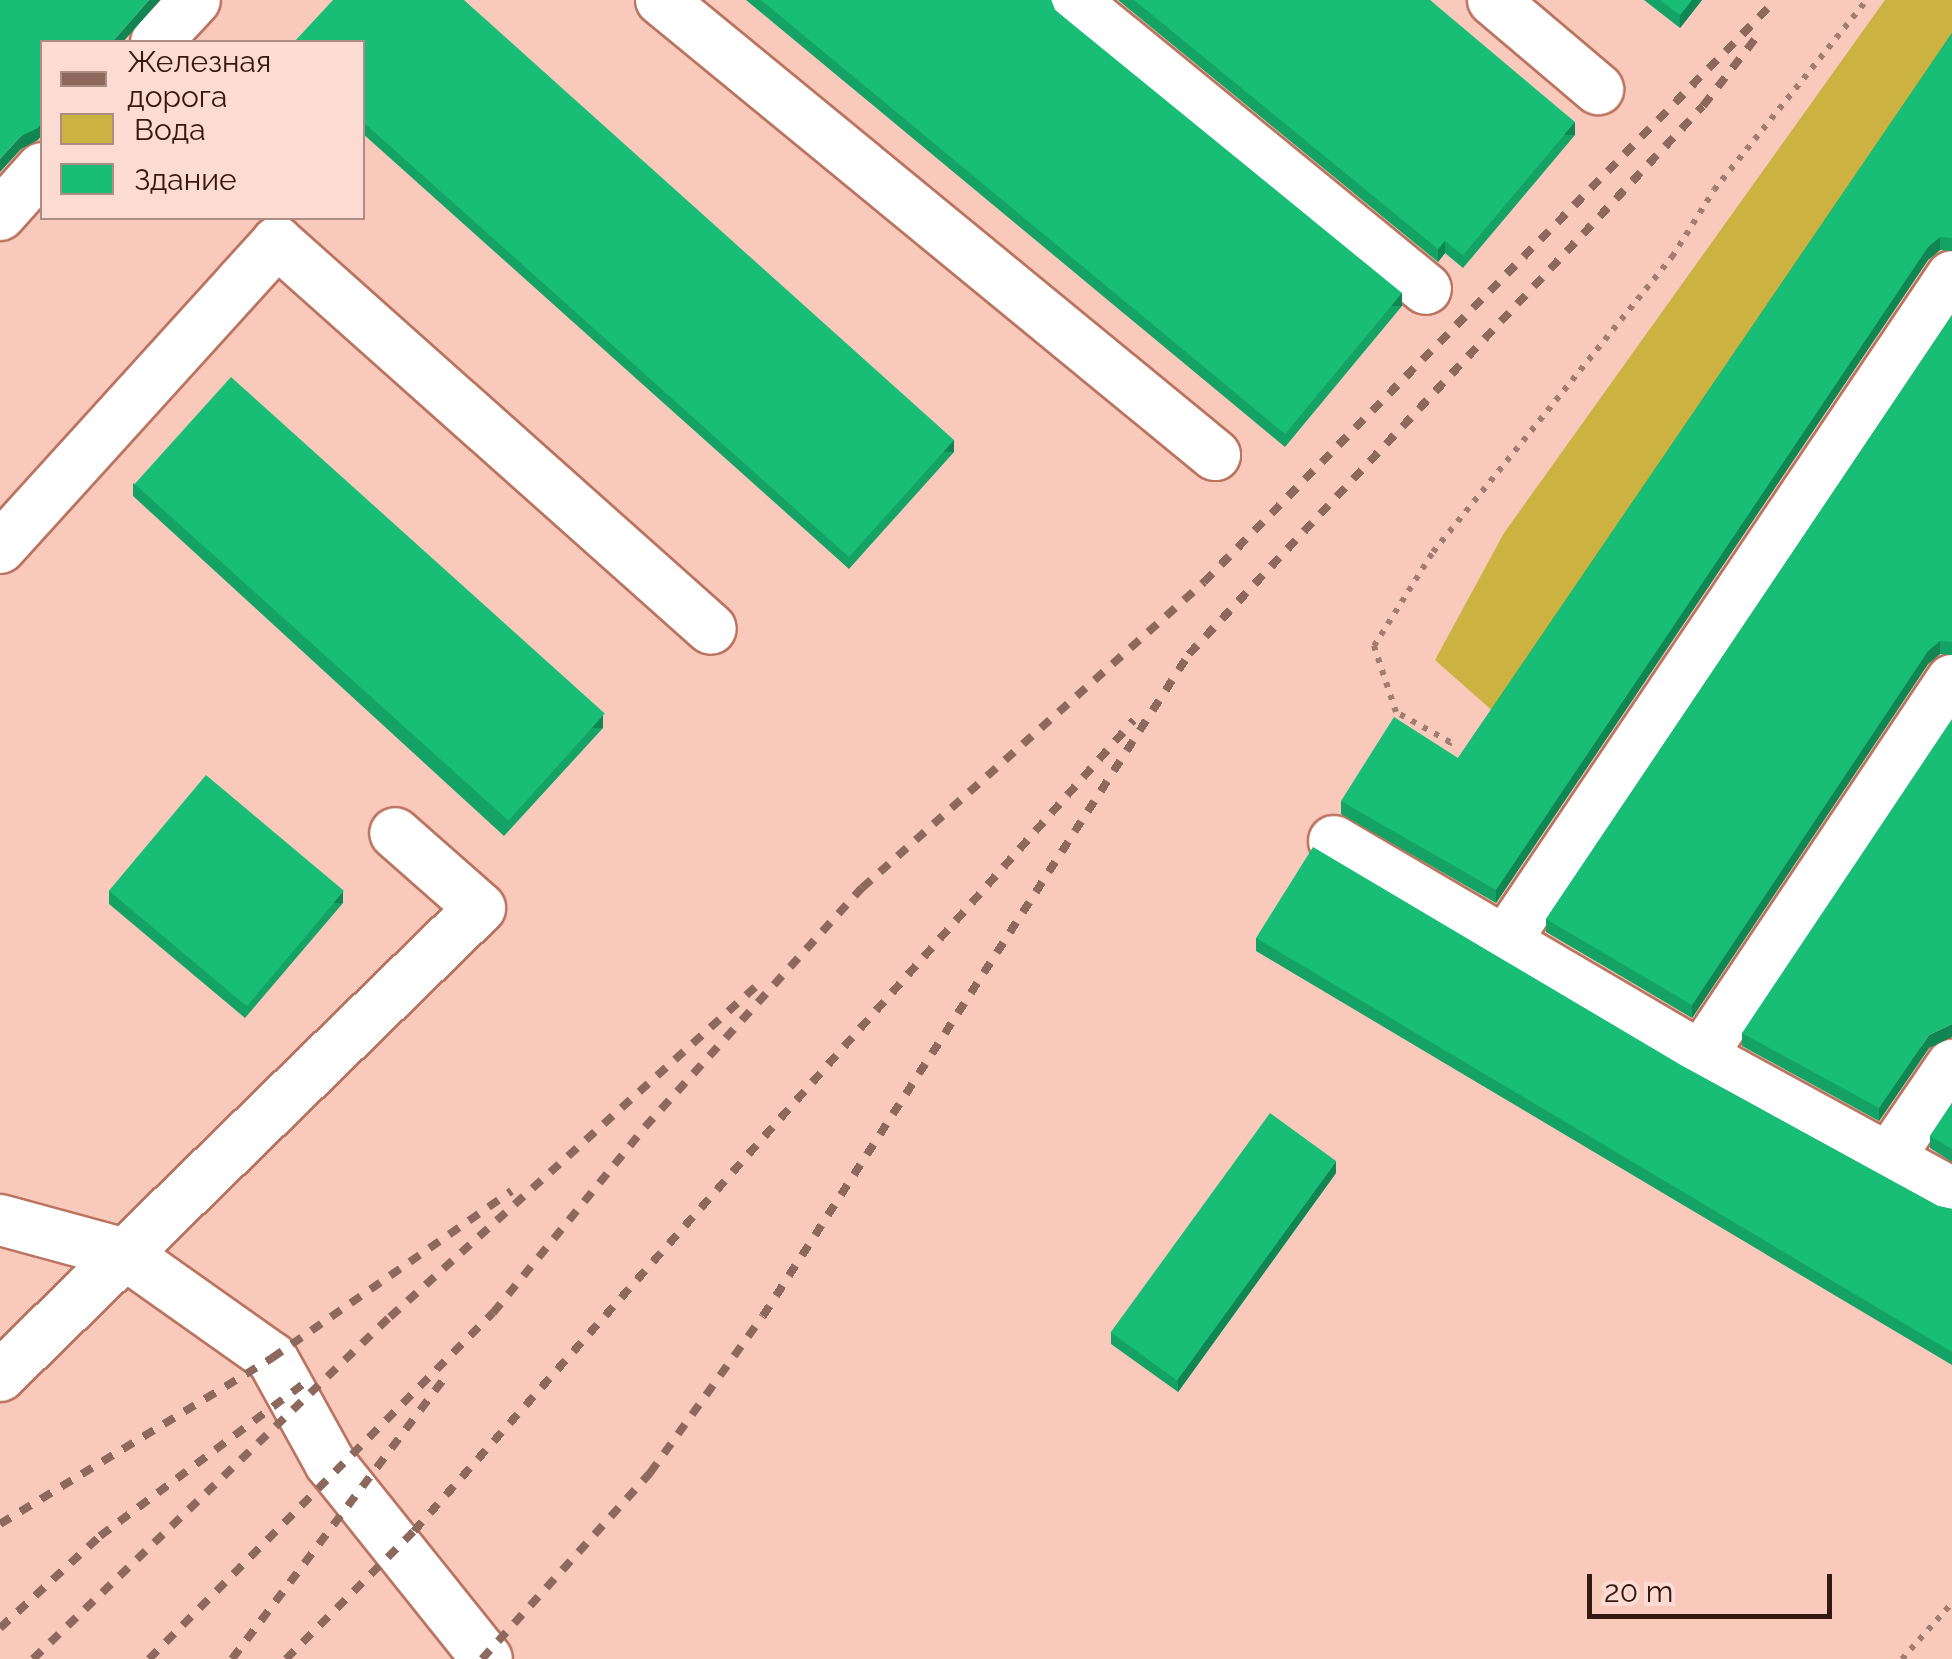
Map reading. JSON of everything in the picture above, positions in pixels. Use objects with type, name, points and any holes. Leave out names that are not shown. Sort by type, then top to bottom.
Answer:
[{"type":"lane","points":[[158,40],[194,0]]},
{"type":"lane","points":[[661,0],[1215,455]]},
{"type":"lane","points":[[1073,0],[1426,289]]},
{"type":"lane","points":[[1492,0],[1598,89]]},
{"type":"lane","points":[[0,214],[40,170]]},
{"type":"lane","points":[[0,548],[278,242],[711,629]]},
{"type":"lane","points":[[1508,937],[1952,276]]},
{"type":"lane","points":[[1701,1056],[1952,680]]},
{"type":"lane","points":[[0,1376],[480,908],[395,833]]},
{"type":"lane","points":[[1334,840],[1508,937],[1701,1056],[1952,1193]]},
{"type":"lane","points":[[1888,1159],[1952,1065]]},
{"type":"lane","points":[[0,1220],[125,1254],[272,1358],[330,1462],[487,1659]]},
{"type":"path","points":[[1432,771],[1450,742],[1396,712],[1374,646],[1433,552],[1672,257],[1714,190],[1866,0]]},
{"type":"path","points":[[1902,1659],[1952,1603]]},
{"type":"water","points":[[1885,0],[1952,0],[1952,46],[1496,714],[1435,660],[1504,533]]},
{"type":"building","points":[[0,0],[149,0],[114,40],[40,40],[40,125],[21,136],[0,159]]},
{"type":"building","points":[[333,0],[464,0],[954,440],[849,557],[365,124],[365,40],[296,40]]},
{"type":"building","points":[[761,0],[1051,0],[1055,10],[1402,293],[1285,434]]},
{"type":"building","points":[[1134,0],[1430,0],[1575,122],[1463,255],[1445,241],[1438,249]]},
{"type":"building","points":[[1660,0],[1692,0],[1680,15]]},
{"type":"building","points":[[1952,33],[1952,238],[1940,237],[1928,247],[1496,890],[1341,801],[1394,717],[1458,758]]},
{"type":"building","points":[[1952,315],[1952,642],[1940,641],[1928,651],[1692,1005],[1546,919]]},
{"type":"building","points":[[231,377],[605,714],[508,821],[135,484]]},
{"type":"building","points":[[1952,719],[1952,1024],[1929,1035],[1879,1108],[1742,1033]]},
{"type":"building","points":[[206,775],[344,891],[247,1006],[109,891]]},
{"type":"building","points":[[1313,847],[1686,1068],[1938,1206],[1952,1209],[1952,1352],[1256,938]]},
{"type":"building","points":[[1952,1103],[1952,1149],[1930,1136]]},
{"type":"building","points":[[1270,1113],[1336,1161],[1177,1380],[1111,1332]]},
{"type":"railway","points":[[149,1659],[493,1313],[645,1127],[862,888],[1204,582],[1776,0]]},
{"type":"railway","points":[[482,1659],[650,1473],[763,1316],[1189,654],[1703,106],[1758,35]]},
{"type":"railway","points":[[286,1659],[414,1531],[1134,720]]},
{"type":"railway","points":[[33,1659],[390,1317],[758,984]]},
{"type":"railway","points":[[0,1524],[272,1358],[511,1191]]},
{"type":"railway","points":[[232,1659],[446,1376]]},
{"type":"railway","points":[[0,1628],[100,1536],[307,1381]]}]
